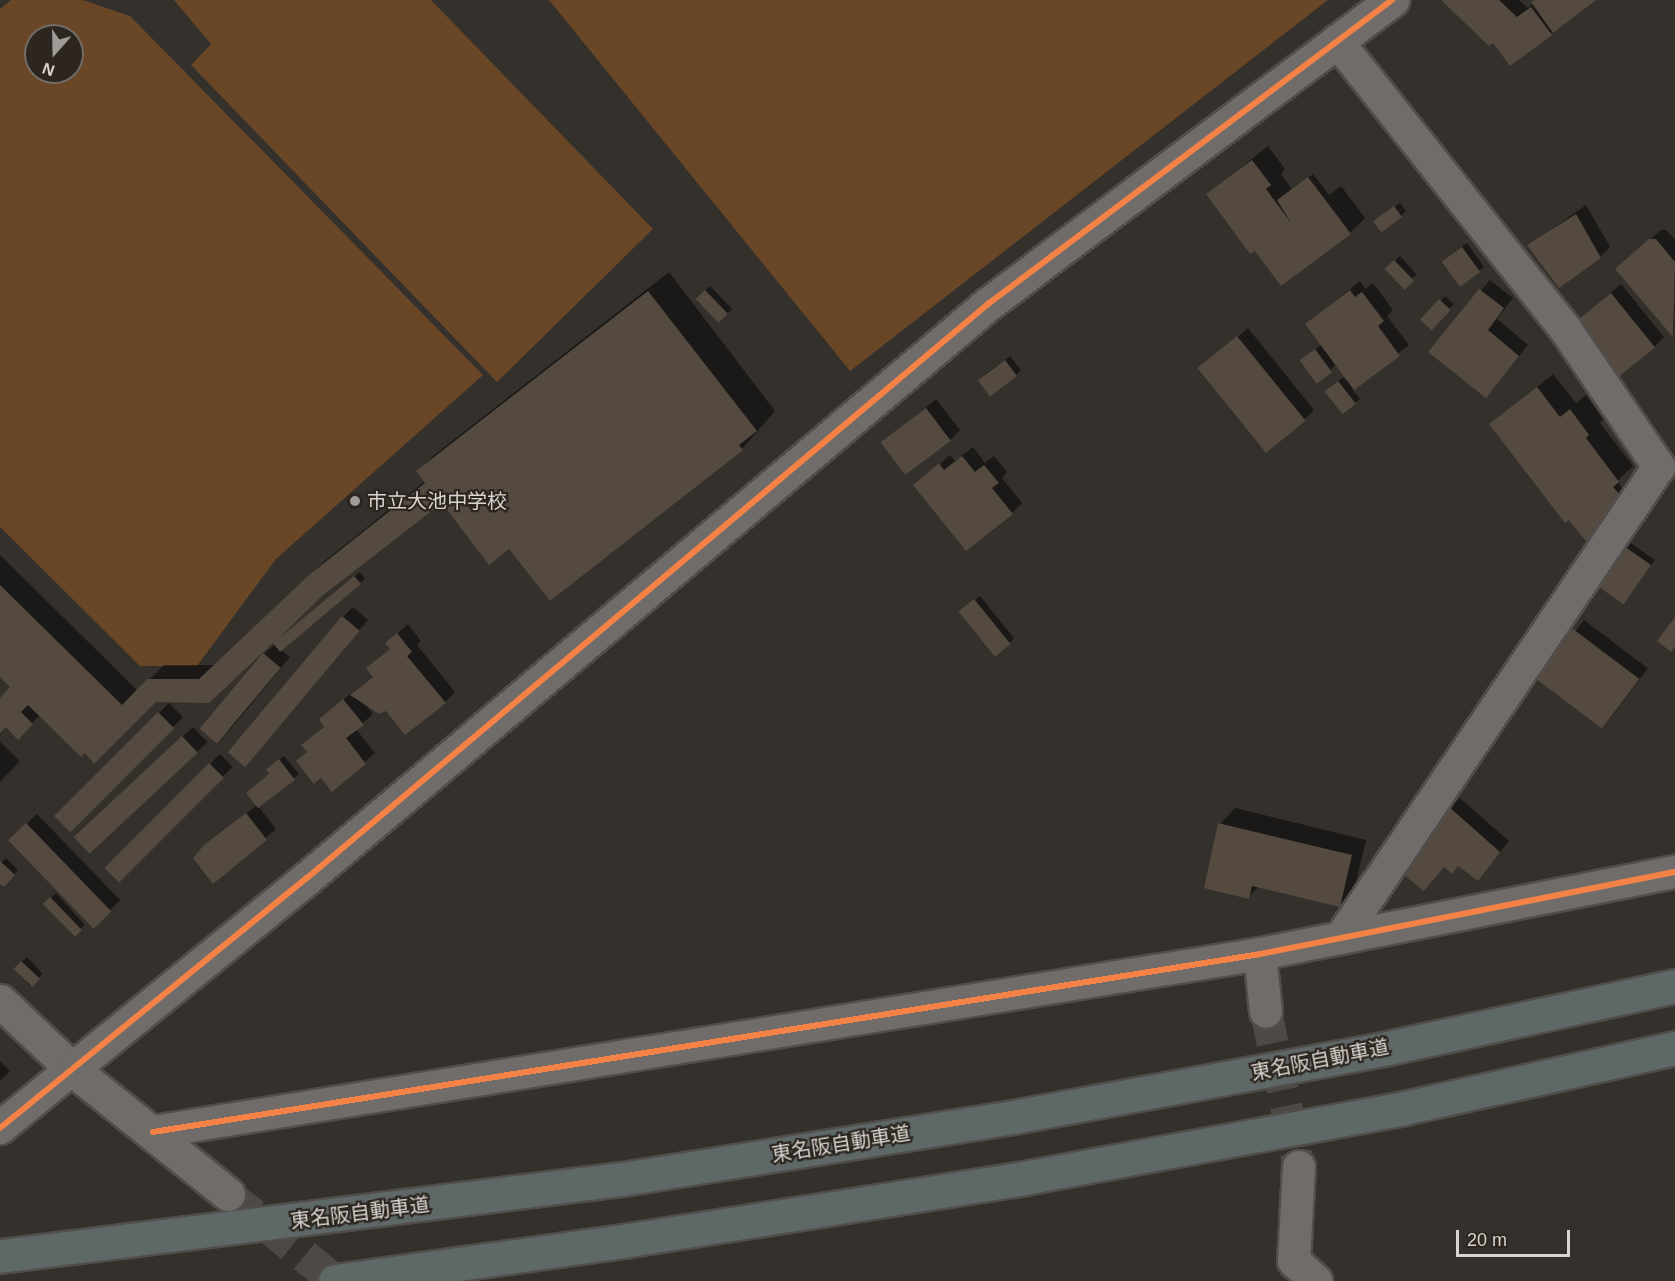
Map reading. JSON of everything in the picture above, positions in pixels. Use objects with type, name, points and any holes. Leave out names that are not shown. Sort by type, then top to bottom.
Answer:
[{"type":"highway","name":"東名阪自動車道","points":[[0,1256],[622,1179],[1013,1117],[1388,1048],[1675,986]]},
{"type":"highway","points":[[336,1281],[629,1240],[1024,1178],[1404,1108],[1675,1048]]},
{"type":"street","points":[[0,1128],[307,878],[988,304],[1392,0]]},
{"type":"street","points":[[1337,41],[1566,330],[1659,467],[1341,938]]},
{"type":"street","points":[[153,1132],[1260,954],[1675,872]]},
{"type":"street","points":[[1260,954],[1266,1012]]},
{"type":"street","points":[[0,1001],[72,1069],[228,1194]]},
{"type":"street","points":[[1299,1167],[1294,1261],[1316,1281]]},
{"type":"shaded area","points":[[11,0],[83,0],[130,16],[483,375],[276,559],[197,666],[140,666],[0,527],[0,9]]},
{"type":"shaded area","points":[[174,0],[431,0],[653,229],[497,382],[191,65],[211,44]]},
{"type":"shaded area","points":[[549,0],[1328,0],[850,371]]},
{"type":"building","points":[[1441,0],[1499,0],[1517,17],[1531,7],[1552,35],[1510,66],[1493,43],[1489,46]]},
{"type":"building","points":[[1535,0],[1596,0],[1553,33],[1531,2]]},
{"type":"building","points":[[1252,160],[1271,185],[1266,189],[1292,224],[1277,200],[1308,177],[1351,234],[1281,286],[1255,251],[1250,254],[1206,194]]},
{"type":"building","points":[[1394,206],[1402,217],[1381,233],[1373,221]]},
{"type":"building","points":[[1576,214],[1601,258],[1559,288],[1527,245]]},
{"type":"building","points":[[1649,239],[1656,239],[1675,262],[1673,337],[1615,269]]},
{"type":"building","points":[[1462,247],[1480,272],[1460,287],[1442,262]]},
{"type":"building","points":[[1394,260],[1414,281],[1405,290],[1385,269]]},
{"type":"building","points":[[1479,289],[1504,308],[1488,330],[1519,356],[1486,398],[1428,352]]},
{"type":"building","points":[[705,290],[728,314],[719,323],[696,299]]},
{"type":"building","points":[[1350,290],[1355,297],[1362,292],[1384,321],[1378,326],[1400,356],[1354,390],[1305,324]]},
{"type":"building","points":[[648,291],[757,431],[739,445],[743,450],[550,601],[509,549],[489,565],[442,503],[322,596],[277,640],[354,576],[361,584],[280,652],[273,643],[209,703],[156,702],[94,764],[85,753],[81,757],[28,705],[21,712],[33,724],[18,740],[6,727],[0,733],[0,698],[10,687],[0,677],[0,585],[122,705],[147,679],[199,679],[309,575],[425,483],[416,471]]},
{"type":"building","points":[[1611,293],[1655,347],[1619,376],[1575,322]]},
{"type":"building","points":[[1439,299],[1451,310],[1432,330],[1420,319]]},
{"type":"building","points":[[1237,336],[1306,421],[1266,453],[1197,368]]},
{"type":"building","points":[[1315,349],[1332,372],[1317,384],[1300,360]]},
{"type":"building","points":[[1005,360],[1017,376],[990,396],[978,380]]},
{"type":"building","points":[[1338,381],[1356,404],[1342,414],[1325,391]]},
{"type":"building","points":[[1537,387],[1560,417],[1570,409],[1589,435],[1586,438],[1619,482],[1613,487],[1622,497],[1588,544],[1569,520],[1565,523],[1489,424]]},
{"type":"building","points":[[926,408],[951,441],[905,475],[880,442]]},
{"type":"building","points":[[962,456],[975,472],[984,465],[999,483],[992,488],[1013,514],[966,551],[913,485],[939,463],[944,470]]},
{"type":"building","points":[[1624,546],[1651,565],[1624,604],[1596,585]]},
{"type":"building","points":[[974,599],[1011,644],[995,657],[958,612]]},
{"type":"building","points":[[342,616],[360,631],[245,767],[228,752]]},
{"type":"building","points":[[1675,617],[1675,646],[1671,652],[1657,641]]},
{"type":"building","points":[[1573,629],[1639,679],[1602,728],[1536,679]]},
{"type":"building","points":[[397,633],[412,652],[407,656],[446,703],[405,735],[386,711],[379,714],[350,695],[373,677],[366,668],[390,649],[385,643]]},
{"type":"building","points":[[263,653],[281,668],[217,744],[199,729]]},
{"type":"building","points":[[343,699],[364,725],[346,738],[366,764],[332,792],[321,778],[314,784],[296,761],[307,752],[301,745],[324,727],[319,719]]},
{"type":"building","points":[[158,712],[174,728],[70,832],[54,816]]},
{"type":"building","points":[[182,736],[198,753],[89,854],[74,837]]},
{"type":"building","points":[[279,759],[295,780],[258,808],[246,793],[269,774],[266,769]]},
{"type":"building","points":[[209,763],[224,778],[119,883],[104,868]]},
{"type":"building","points":[[1449,807],[1500,852],[1478,881],[1458,866],[1452,874],[1444,867],[1424,891],[1399,871]]},
{"type":"building","points":[[246,813],[267,840],[213,884],[193,858],[204,845]]},
{"type":"building","points":[[26,823],[111,911],[93,929],[8,840]]},
{"type":"building","points":[[1218,823],[1352,855],[1340,907],[1252,886],[1249,899],[1204,888]]},
{"type":"building","points":[[0,861],[15,875],[4,887],[0,884]]},
{"type":"building","points":[[50,897],[82,930],[75,937],[43,904]]},
{"type":"building","points":[[21,961],[40,979],[33,987],[13,969]]},
{"type":"tunnel","points":[[1266,1012],[1299,1167]]},
{"type":"tunnel","points":[[228,1194],[336,1281]]},
{"type":"cycle path","points":[[0,1128],[307,878],[988,304],[1392,0]]},
{"type":"cycle path","points":[[153,1132],[1260,954],[1675,872]]},
{"type":"place","name":"市立大池中学校","points":[[355,501]]}]
